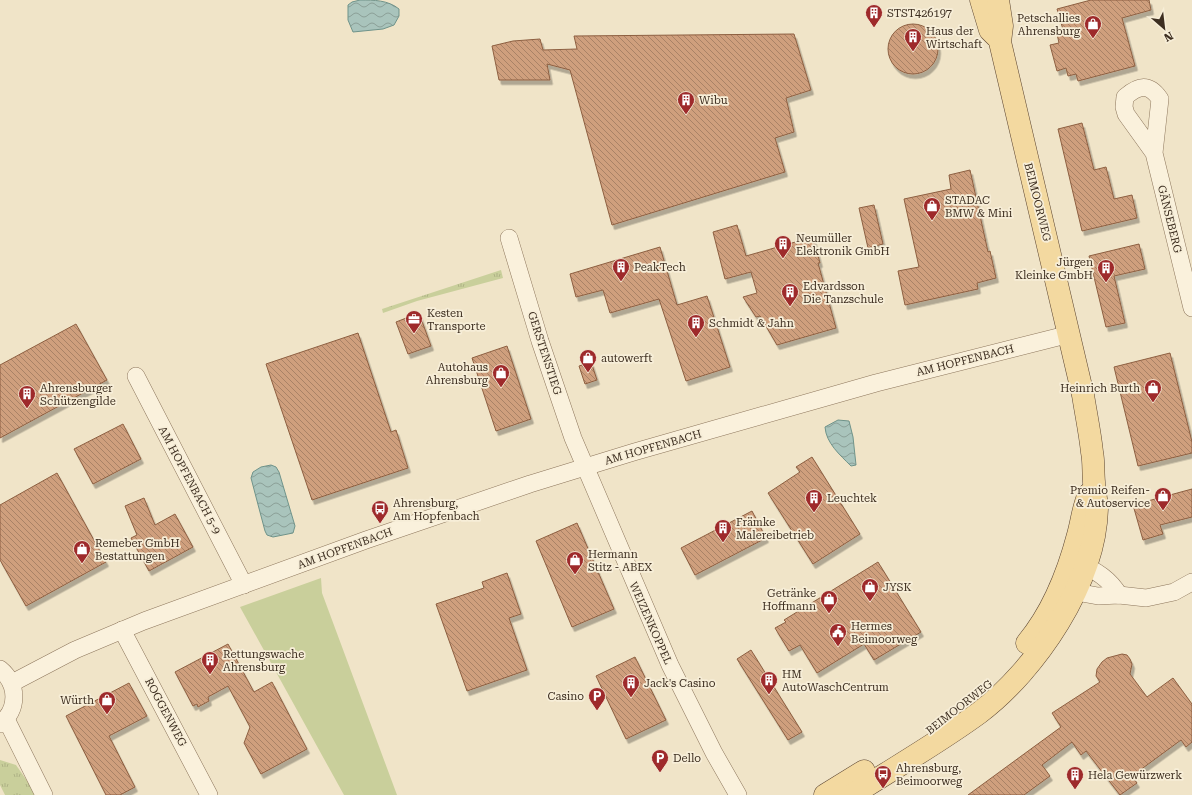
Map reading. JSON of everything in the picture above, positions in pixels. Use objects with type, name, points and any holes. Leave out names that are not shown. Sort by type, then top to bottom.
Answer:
[{"type":"main road","points":[[972,0],[998,10]]},
{"type":"main road","name":"BEIMOORWEG","points":[[852,795],[944,737],[980,712],[1004,690],[1041,648],[1057,625],[1078,563],[1095,529],[1097,508],[1093,481],[1092,454],[1083,395],[1070,334],[1000,42],[998,10],[981,0]]},
{"type":"main road","name":"BEIMOORWEG","points":[[825,795],[936,726],[984,690],[1007,668],[1068,589]]},
{"type":"street","name":"GÄNSEBERG","points":[[1154,153],[1192,308]]},
{"type":"street","name":"GERSTENSTIEG","points":[[509,238],[540,341],[573,438],[586,467]]},
{"type":"street","name":"AM HOPFENBACH","points":[[12,683],[75,650],[122,630],[244,584],[435,516],[586,467],[876,383],[1070,334]]},
{"type":"street","name":"AM HOPFENBACH 5-9","points":[[136,376],[244,584]]},
{"type":"street","name":"WEIZENKOPPEL","points":[[586,467],[670,665],[711,746],[738,795]]},
{"type":"street","points":[[1078,563],[1109,581],[1119,595]]},
{"type":"street","points":[[1068,589],[1098,596],[1119,595],[1136,598],[1154,598],[1174,592],[1192,582]]},
{"type":"street","name":"ROGGENWEG","points":[[122,630],[209,795]]},
{"type":"street","points":[[0,668],[12,683],[14,690],[13,705],[2,725],[33,774],[44,795]]},
{"type":"green space","points":[[501,270],[503,278],[417,301],[383,313],[382,309]]},
{"type":"green space","points":[[321,578],[322,593],[397,795],[344,795],[240,607]]},
{"type":"green space","points":[[0,760],[16,765],[37,795],[5,795],[0,785]]},
{"type":"water","points":[[360,0],[376,0],[395,6],[399,9],[399,16],[394,25],[383,29],[353,32],[348,20],[348,5],[352,2]]},
{"type":"water","points":[[838,420],[849,421],[853,437],[856,465],[851,466],[842,458],[834,448],[826,433],[825,427]]},
{"type":"water","points":[[271,465],[276,467],[279,472],[295,526],[293,533],[273,537],[267,535],[265,531],[251,478],[253,472],[261,467]]},
{"type":"building","name":"Petschallies Ahrensburg","points":[[1091,0],[1149,0],[1151,10],[1122,18],[1135,66],[1078,81],[1076,74],[1068,76],[1066,68],[1057,71],[1050,45],[1059,43],[1057,34],[1064,33],[1057,9]]},
{"type":"building","name":"Haus der Wirtschaft","points":[[918,24],[923,25],[931,31],[937,39],[937,59],[931,67],[923,73],[908,74],[903,73],[895,67],[889,59],[888,44],[889,39],[895,31],[903,25]]},
{"type":"building","name":"Wibu","points":[[794,34],[811,90],[786,98],[794,132],[775,138],[785,172],[612,225],[570,70],[547,64],[550,80],[499,80],[492,46],[513,41],[540,39],[543,50],[577,49],[574,36]]},
{"type":"building","points":[[1082,123],[1094,170],[1106,167],[1114,199],[1132,195],[1137,218],[1082,231],[1058,129]]},
{"type":"building","points":[[970,170],[988,252],[990,251],[996,278],[977,283],[978,289],[905,305],[898,271],[919,267],[904,199],[951,189],[949,175]]},
{"type":"building","points":[[874,205],[883,244],[868,248],[859,208]]},
{"type":"building","points":[[737,225],[746,256],[813,237],[820,263],[818,263],[836,328],[777,345],[760,316],[756,317],[743,297],[757,293],[751,272],[725,279],[713,232]]},
{"type":"building","name":"Jürgen Kleinke GmbH","points":[[1139,244],[1145,269],[1114,276],[1125,323],[1106,327],[1089,256]]},
{"type":"building","points":[[660,247],[677,305],[707,296],[730,367],[686,381],[659,299],[610,313],[603,290],[576,297],[570,274]]},
{"type":"building","name":"Kesten Transporte","points":[[419,313],[431,346],[408,354],[396,322]]},
{"type":"building","name":"Ahrensburger Schützengilde","points":[[76,324],[107,380],[0,438],[0,365]]},
{"type":"building","points":[[358,333],[391,432],[396,430],[408,468],[312,500],[266,364]]},
{"type":"building","name":"Autohaus Ahrensburg","points":[[507,346],[531,419],[496,431],[472,358]]},
{"type":"building","name":"Heinrich Burth","points":[[1170,353],[1192,442],[1192,453],[1138,466],[1114,367]]},
{"type":"building","name":"autowerft","points":[[591,362],[597,380],[585,384],[579,366]]},
{"type":"building","points":[[123,424],[141,459],[93,484],[74,449]]},
{"type":"building","name":"Leuchtek","points":[[812,457],[860,534],[813,564],[768,493],[800,472],[796,467]]},
{"type":"building","points":[[57,473],[106,562],[26,606],[0,560],[0,505]]},
{"type":"building","name":"Premio Reifen- & Autoservice","points":[[1192,489],[1192,517],[1160,525],[1163,534],[1143,540],[1133,505]]},
{"type":"building","points":[[144,498],[155,525],[175,514],[193,547],[149,571],[131,538],[137,535],[125,506]]},
{"type":"building","name":"Främke Malereibetrieb","points":[[752,511],[766,538],[695,575],[681,548]]},
{"type":"building","name":"Hermann Stitz - ABEX","points":[[577,523],[614,609],[572,627],[536,541]]},
{"type":"building","points":[[878,562],[921,632],[874,660],[864,644],[817,673],[800,645],[789,651],[775,628],[786,622],[784,620]]},
{"type":"building","points":[[507,573],[521,614],[509,618],[527,670],[467,691],[436,604],[484,588],[482,582]]},
{"type":"building","points":[[228,644],[254,692],[272,682],[307,749],[261,774],[244,743],[250,727],[228,686],[208,697],[209,701],[198,707],[197,704],[193,706],[175,672]]},
{"type":"building","name":"HM AutoWaschCentrum","points":[[751,650],[802,732],[788,740],[737,659]]},
{"type":"building","points":[[1122,654],[1127,655],[1130,659],[1132,664],[1130,674],[1147,697],[1173,678],[1192,704],[1192,742],[1186,747],[1181,740],[1132,776],[1137,783],[1120,795],[1086,751],[1081,755],[1072,742],[1042,765],[1050,776],[1024,795],[968,795],[1061,727],[1052,713],[1100,682],[1096,676],[1097,669],[1102,662],[1107,658]]},
{"type":"building","name":"Jack's Casino","points":[[635,657],[666,720],[626,739],[596,676]]},
{"type":"building","name":"Würth","points":[[129,683],[147,716],[109,736],[135,787],[120,795],[106,795],[66,716]]},
{"type":"place","name":"STST426197","points":[[874,28]]},
{"type":"place","name":"Petschallies Ahrensburg","points":[[1093,39]]},
{"type":"place","name":"Haus der Wirtschaft","points":[[913,52]]},
{"type":"place","name":"Wibu","points":[[686,115]]},
{"type":"place","name":"STADAC BMW & Mini","points":[[932,221]]},
{"type":"place","name":"Neumüller Elektronik GmbH","points":[[783,259]]},
{"type":"place","name":"PeakTech","points":[[621,282]]},
{"type":"place","name":"Jürgen Kleinke GmbH","points":[[1106,283]]},
{"type":"place","name":"Edvardsson Die Tanzschule","points":[[790,307]]},
{"type":"place","name":"Kesten Transporte","points":[[414,334]]},
{"type":"place","name":"Schmidt & Jahn","points":[[696,338]]},
{"type":"place","name":"autowerft","points":[[588,373]]},
{"type":"place","name":"Autohaus Ahrensburg","points":[[501,388]]},
{"type":"place","name":"Heinrich Burth","points":[[1153,403]]},
{"type":"place","name":"Ahrensburger Schützengilde","points":[[27,409]]},
{"type":"place","name":"Premio Reifen- & Autoservice","points":[[1163,511]]},
{"type":"place","name":"Leuchtek","points":[[814,513]]},
{"type":"place","name":"Ahrensburg, Am Hopfenbach","points":[[380,524]]},
{"type":"place","name":"Främke Malereibetrieb","points":[[723,543]]},
{"type":"place","name":"Remeber GmbH Bestattungen","points":[[82,564]]},
{"type":"place","name":"Hermann Stitz - ABEX","points":[[575,575]]},
{"type":"place","name":"JYSK","points":[[870,602]]},
{"type":"place","name":"Getränke Hoffmann","points":[[829,614]]},
{"type":"place","name":"Hermes Beimoorweg","points":[[838,647]]},
{"type":"place","name":"Rettungswache Ahrensburg","points":[[210,675]]},
{"type":"place","name":"HM AutoWaschCentrum","points":[[769,695]]},
{"type":"place","name":"Jack's Casino","points":[[631,698]]},
{"type":"place","name":"Casino","points":[[597,711]]},
{"type":"place","name":"Würth","points":[[107,715]]},
{"type":"place","name":"Dello","points":[[660,773]]},
{"type":"place","name":"Ahrensburg, Beimoorweg","points":[[883,789]]},
{"type":"place","name":"Hela Gewürzwerk","points":[[1075,790]]}]
